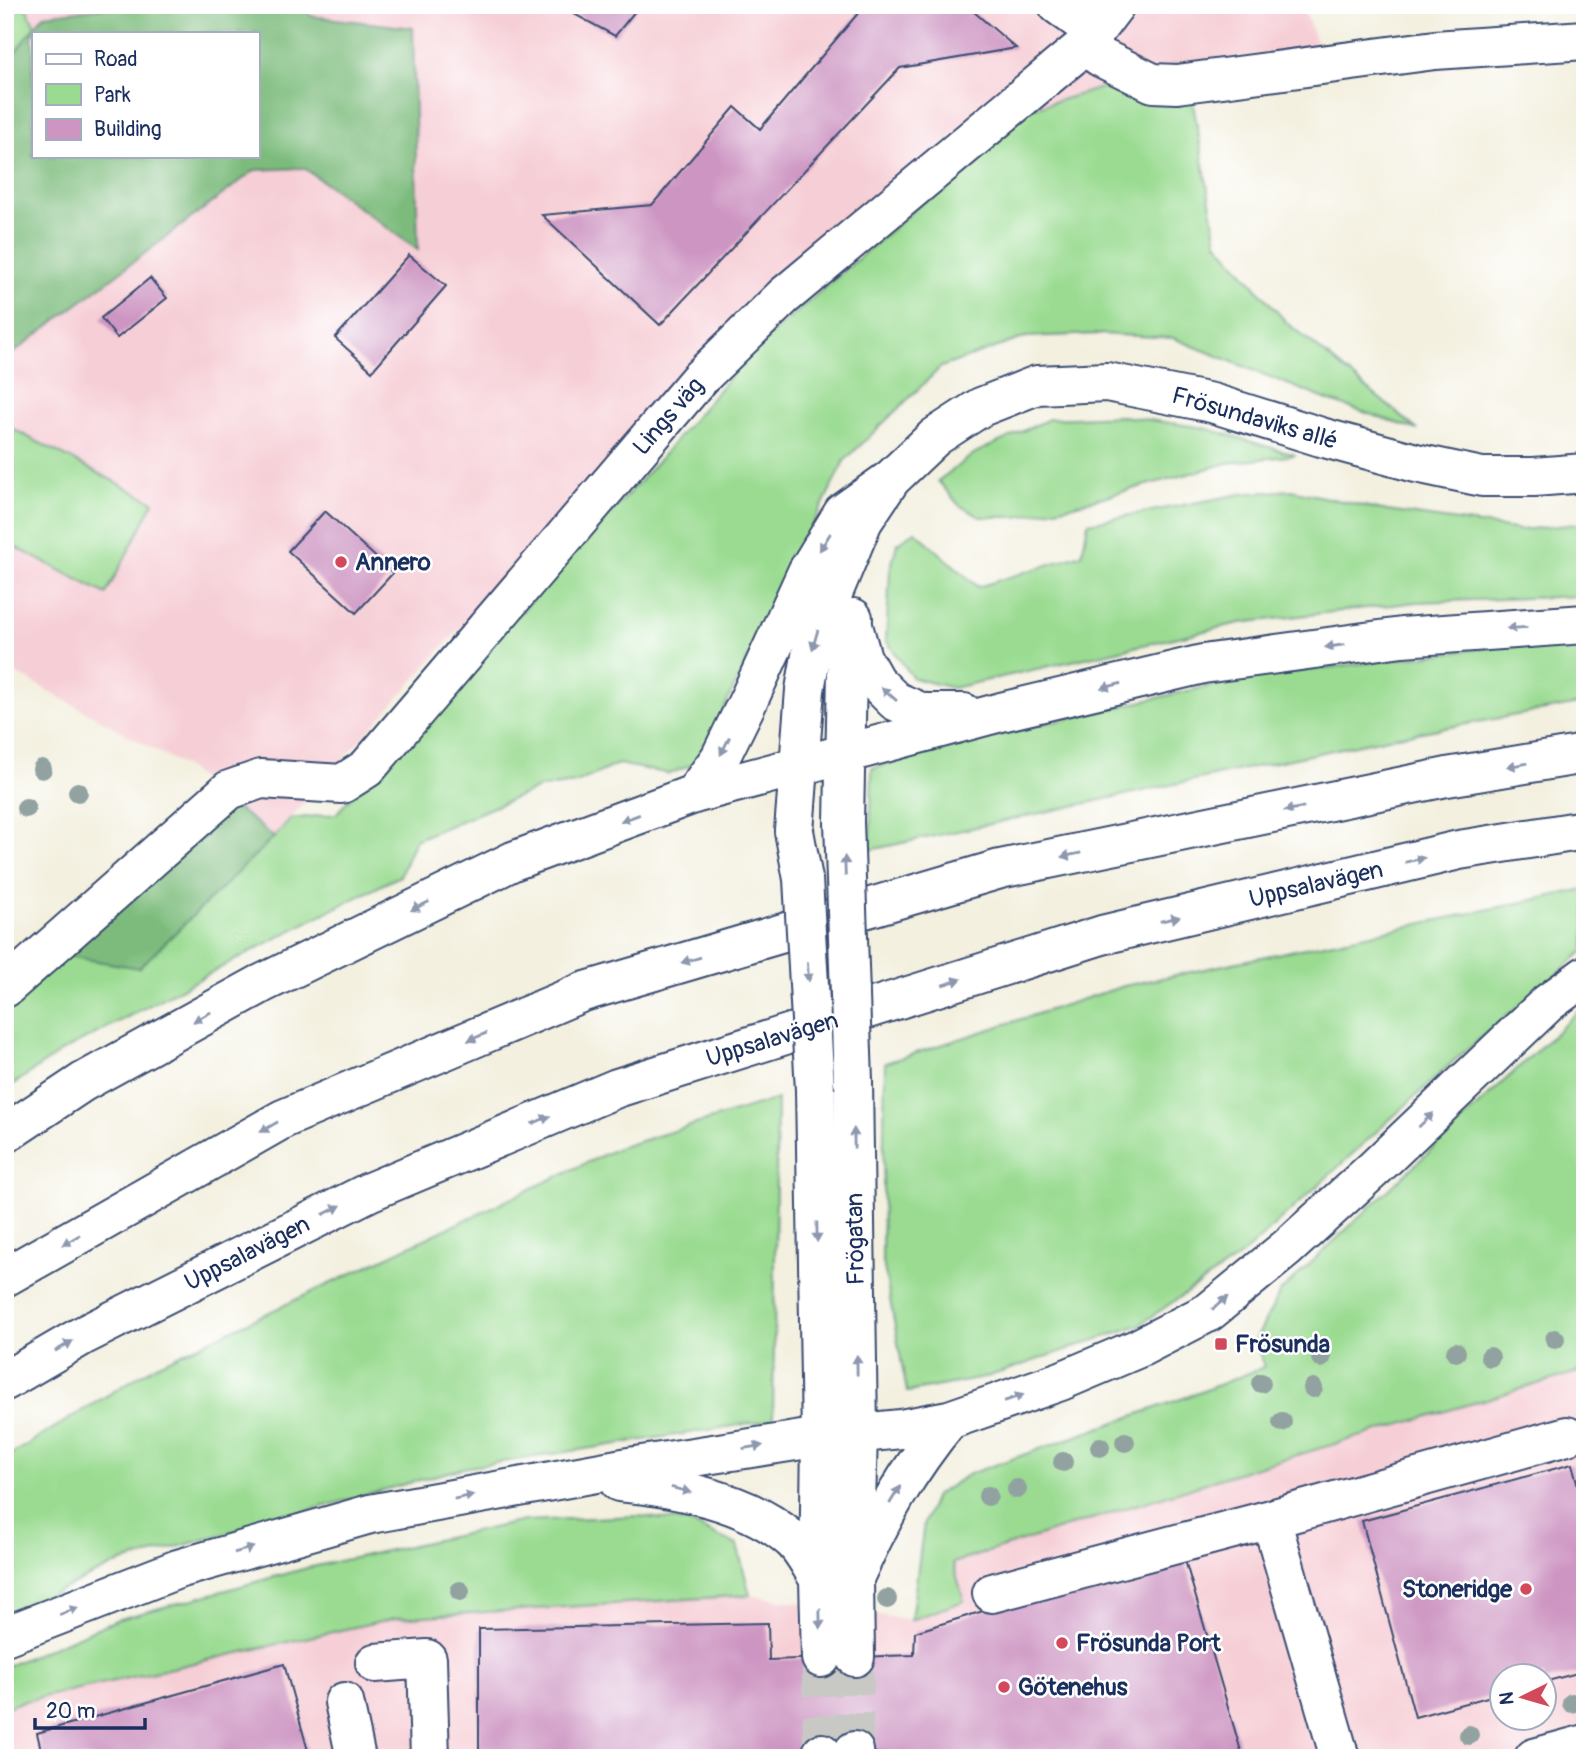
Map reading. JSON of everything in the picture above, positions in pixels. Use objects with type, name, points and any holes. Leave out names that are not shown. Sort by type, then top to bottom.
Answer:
[{"type":"main road","points":[[1058,5],[1098,28],[1102,58],[1153,83],[1177,84],[1435,50],[1585,40]]},
{"type":"main road","name":"Lings väg","points":[[5,988],[229,790],[261,779],[341,784],[367,768],[700,378],[784,296],[1098,28]]},
{"type":"main road","name":"Frösundaviks allé","points":[[794,831],[805,690],[814,639],[863,521],[891,479],[935,437],[981,407],[1037,386],[1107,382],[1212,403],[1380,454],[1482,477],[1585,473]]},
{"type":"main road","name":"Frösundaviks allé","points":[[844,822],[847,672],[855,592],[886,509],[935,437]]},
{"type":"main road","points":[[694,794],[720,758],[807,572],[844,513],[891,479]]},
{"type":"main road","points":[[5,1134],[83,1082],[261,984],[513,861],[694,794],[1001,712],[1203,664],[1402,637],[1585,624]]},
{"type":"main road","points":[[853,626],[862,658],[875,681],[895,701],[923,713],[1001,712]]},
{"type":"main road","points":[[5,1277],[283,1119],[583,992],[1000,869],[1447,777],[1585,754]]},
{"type":"main road","name":"Frögatan","points":[[837,1579],[859,1433],[853,1081],[844,822]]},
{"type":"main road","name":"Uppsalavägen","points":[[5,1381],[82,1336],[369,1192],[617,1088],[1102,935],[1458,850],[1585,830]]},
{"type":"main road","name":"Frögatan","points":[[794,831],[803,879],[815,1090],[821,1437],[837,1579],[838,1657]]},
{"type":"main road","points":[[5,1636],[178,1569],[370,1514],[565,1478],[821,1437],[949,1420],[1061,1381],[1139,1348],[1209,1312],[1287,1248],[1376,1167],[1548,1003],[1585,976]]},
{"type":"main road","points":[[565,1478],[663,1486],[720,1501],[754,1516],[793,1541],[837,1579],[884,1513],[920,1455],[949,1420]]},
{"type":"main road","points":[[992,1593],[1567,1436]]},
{"type":"main road","points":[[1270,1519],[1340,1758]]},
{"type":"main road","points":[[375,1663],[427,1659],[430,1758]]},
{"type":"main road","points":[[344,1702],[356,1758]]},
{"type":"main road","points":[[1534,1758],[1585,1744]]},
{"type":"shaded area","points":[[5,5],[1302,5],[1318,47],[1186,63],[960,129],[690,370],[274,837],[184,766],[5,667]]},
{"type":"shaded area","points":[[1585,1370],[1585,1740],[1518,1758],[5,1758],[5,1708],[20,1702],[395,1618],[750,1595],[911,1620],[953,1563],[1250,1469]]},
{"type":"green space","points":[[5,5],[25,5],[35,26],[5,65]]},
{"type":"green space","points":[[128,5],[304,5],[310,16],[413,28],[418,250],[304,168],[255,170],[5,359],[5,65],[44,15]]},
{"type":"green space","points":[[1186,63],[1217,242],[1286,322],[1418,430],[1330,401],[1173,338],[1100,334],[1026,337],[941,367],[844,461],[698,762],[670,774],[618,764],[576,783],[539,788],[415,840],[400,876],[59,1053],[5,1090],[5,1007],[67,956],[274,838],[290,819],[336,814],[651,469],[751,352],[1030,109]]},
{"type":"green space","points":[[1122,416],[1205,428],[1296,455],[1228,463],[1070,506],[1017,517],[980,517],[959,505],[938,481],[975,453],[1049,419]]},
{"type":"green space","points":[[5,425],[154,502],[106,594],[5,542]]},
{"type":"green space","points":[[1291,490],[1387,511],[1521,530],[1585,523],[1585,596],[1417,602],[1240,623],[953,688],[913,678],[886,640],[890,571],[897,544],[915,531],[978,587],[1082,554],[1088,523],[1241,494]]},
{"type":"green space","points":[[1585,641],[1585,703],[1388,738],[870,850],[872,768],[1026,728],[1244,678],[1494,647]]},
{"type":"green space","points":[[229,802],[274,837],[139,968],[67,956]]},
{"type":"green space","points":[[1585,889],[1585,950],[1456,1059],[1242,1255],[1139,1325],[984,1378],[907,1392],[882,1256],[885,1063],[1124,986]]},
{"type":"green space","points":[[1585,1005],[1585,1370],[1250,1469],[953,1563],[964,1601],[911,1620],[924,1523],[935,1496],[969,1474],[1264,1367],[1255,1341],[1280,1292]]},
{"type":"green space","points":[[777,1099],[773,1420],[463,1468],[119,1563],[5,1616],[5,1458],[157,1365],[618,1148]]},
{"type":"green space","points":[[638,1516],[688,1522],[737,1545],[750,1595],[395,1618],[20,1702],[5,1708],[5,1667],[116,1620],[307,1568],[524,1521]]},
{"type":"building","points":[[572,5],[640,5],[615,36],[572,13]]},
{"type":"building","points":[[865,5],[966,5],[1016,48],[900,68],[660,325],[542,215],[652,205],[735,107],[760,129]]},
{"type":"building","points":[[409,255],[446,286],[372,371],[335,338]]},
{"type":"building","points":[[150,278],[167,298],[117,338],[101,318]]},
{"type":"building","name":"Annero","points":[[325,511],[393,573],[356,613],[288,551]]},
{"type":"building","points":[[1572,1464],[1585,1511],[1585,1671],[1558,1678],[1558,1662],[1488,1662],[1488,1697],[1415,1717],[1362,1521]]},
{"type":"building","name":"Frösunda Port","points":[[1182,1550],[1243,1758],[914,1758],[834,1751],[790,1758],[479,1758],[479,1629],[768,1623],[769,1660],[914,1655],[915,1632]]},
{"type":"building","points":[[284,1664],[310,1758],[43,1758],[37,1733]]},
{"type":"tunnel","points":[[854,1751],[855,1657]]},
{"type":"tunnel","points":[[821,1658],[822,1753]]},
{"type":"place","name":"Annero","points":[[341,562]]},
{"type":"place","name":"Frösunda","points":[[1221,1344]]},
{"type":"place","name":"Stoneridge","points":[[1526,1589]]},
{"type":"place","name":"Frösunda Port","points":[[1062,1643]]},
{"type":"place","name":"Götenehus","points":[[1004,1687]]}]
